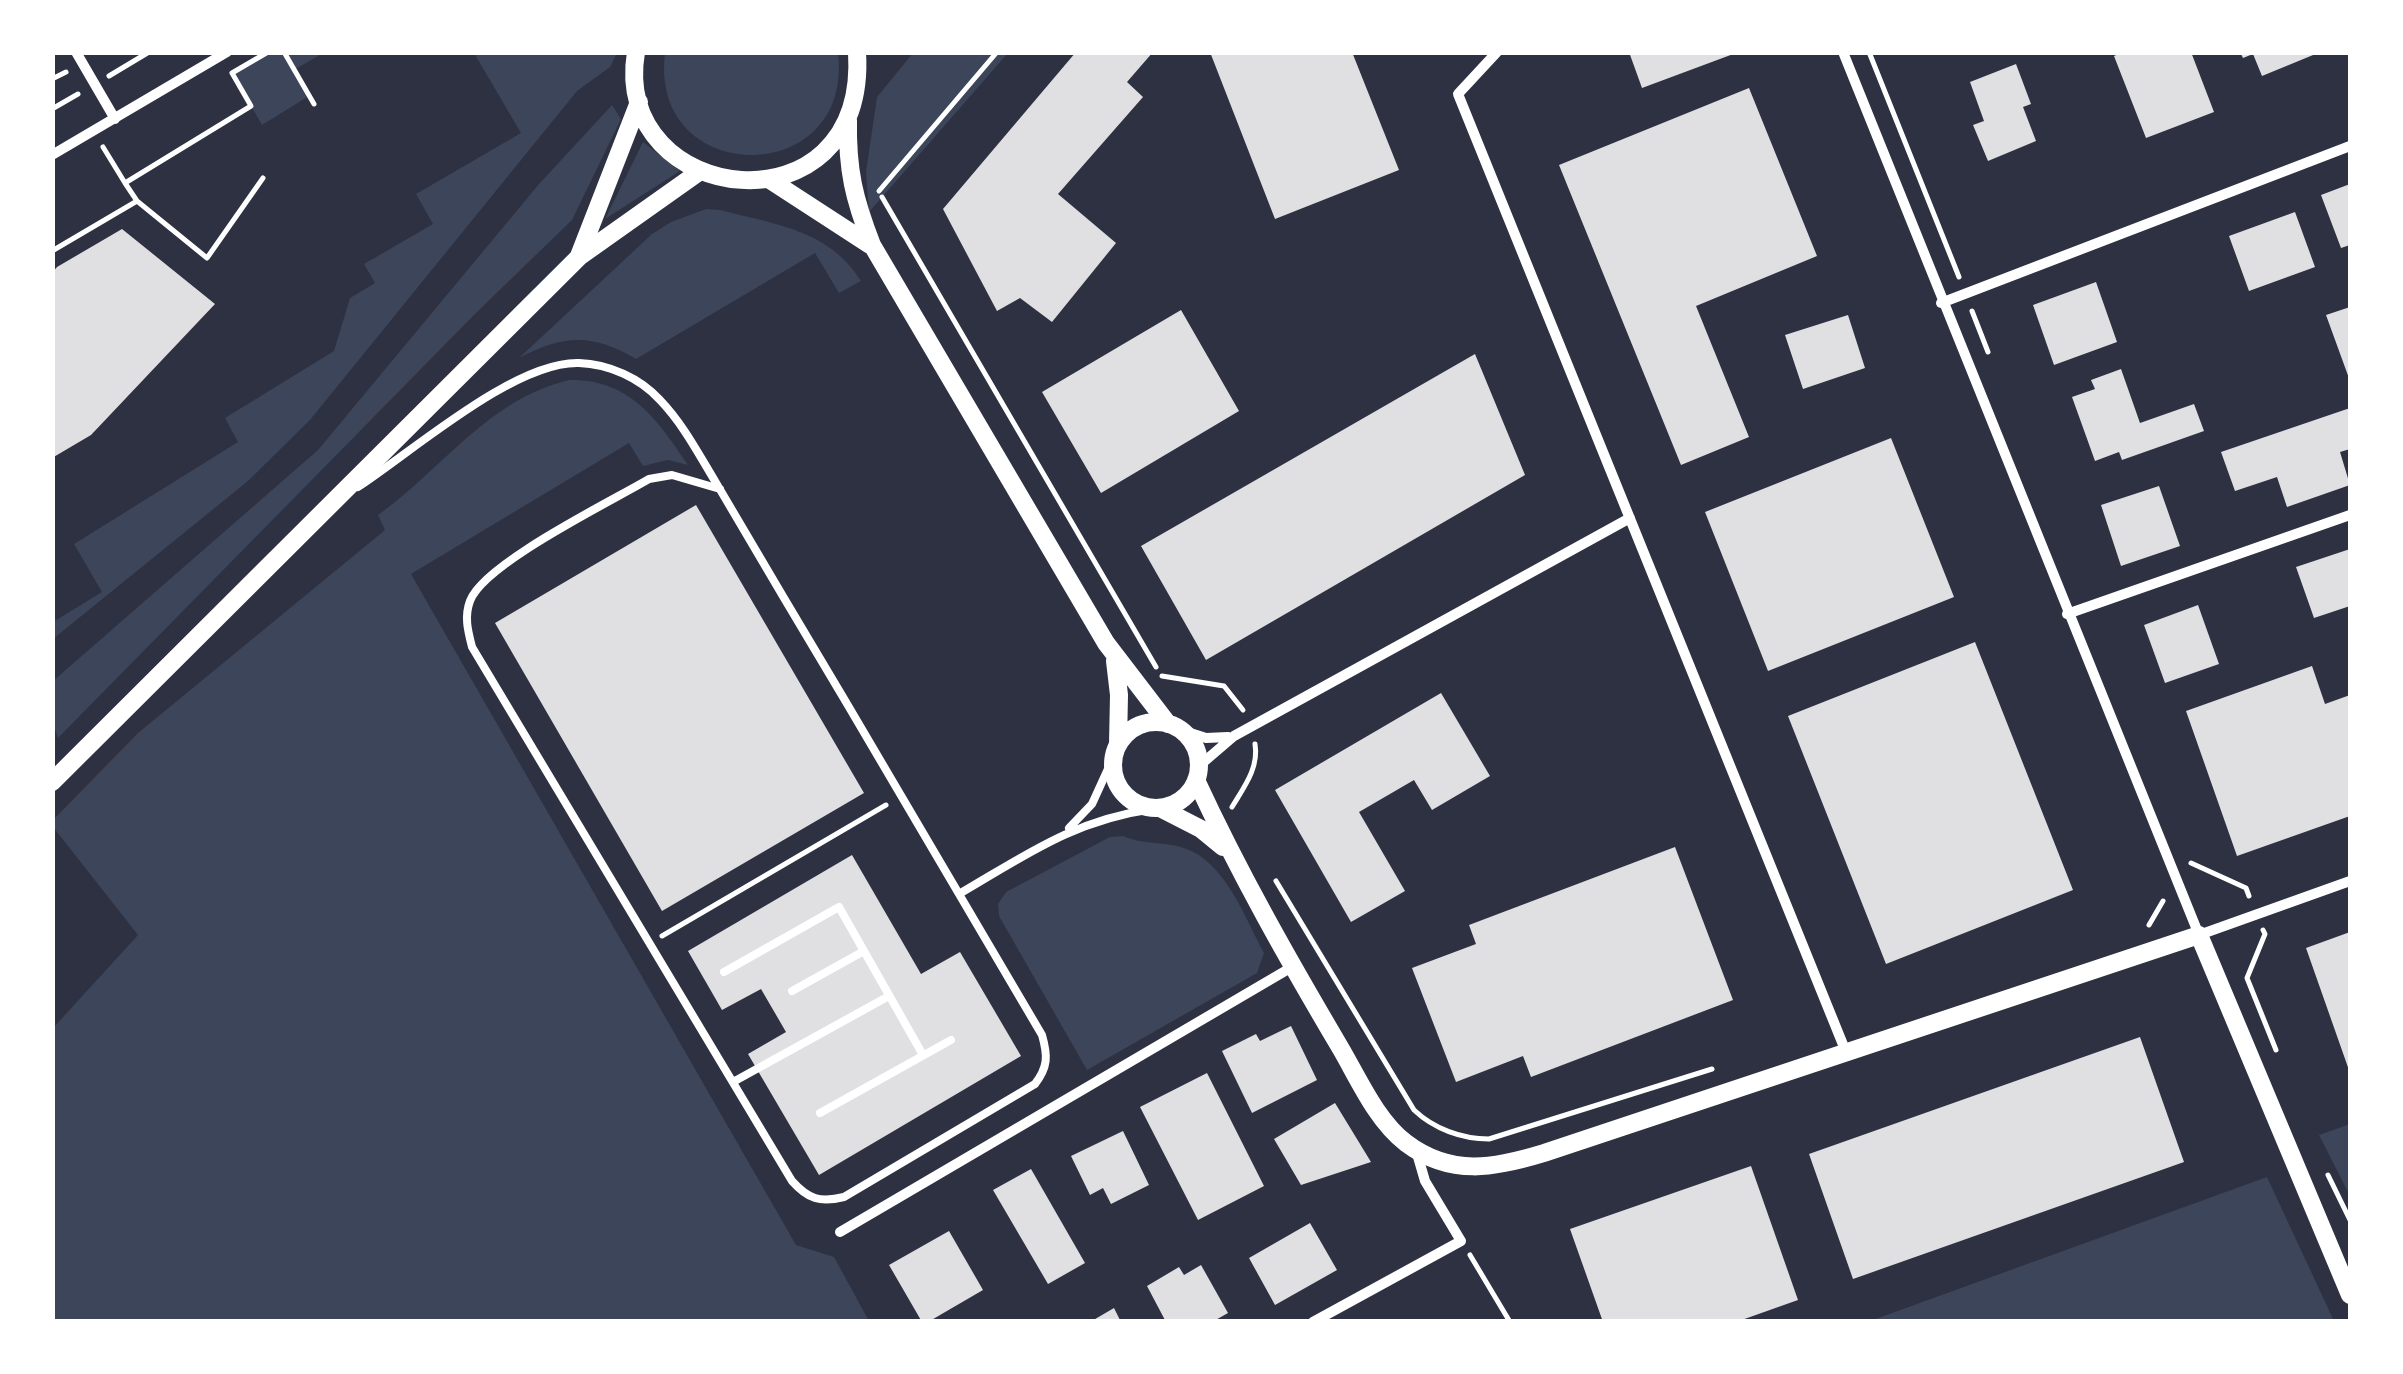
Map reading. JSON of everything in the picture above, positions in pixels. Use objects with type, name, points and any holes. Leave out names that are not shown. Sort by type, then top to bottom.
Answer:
[{"type":"street","points":[[76,52],[115,118]]},
{"type":"street","points":[[52,155],[227,52]]},
{"type":"street","points":[[636,52],[635,83],[652,131],[673,154],[699,172],[734,182],[770,180],[802,168],[828,148],[848,120]]},
{"type":"street","points":[[858,52],[859,82],[848,120],[850,178],[872,245],[1106,643],[1194,746],[1198,773],[1231,854],[1292,967],[1392,1130],[1416,1149],[1465,1166],[1490,1168],[1507,1164],[2199,935],[2350,881]]},
{"type":"street","points":[[1498,52],[1458,94],[1846,1052]]},
{"type":"street","points":[[1842,52],[2199,935],[2350,1295]]},
{"type":"street","points":[[579,257],[639,102]]},
{"type":"street","points":[[1942,303],[2350,146]]},
{"type":"street","points":[[52,782],[579,257],[699,172]]},
{"type":"street","points":[[770,180],[872,245]]},
{"type":"street","points":[[2068,614],[2350,515]]},
{"type":"street","points":[[1156,808],[1185,797],[1198,773],[1234,736],[1630,518]]},
{"type":"street","points":[[1106,643],[1118,676],[1113,771],[1120,790],[1134,802],[1201,829],[1231,854]]},
{"type":"street","points":[[1116,751],[1140,725],[1174,727],[1206,738],[1234,736]]},
{"type":"street","points":[[840,1232],[1292,967]]},
{"type":"street","points":[[1313,1322],[1461,1240],[1425,1181],[1416,1149]]},
{"type":"lane","points":[[325,508],[486,398],[530,373],[556,364],[583,363],[608,368],[640,382],[681,424],[720,489],[960,894],[1042,1034],[1048,1054],[1045,1070],[1034,1084],[844,1198],[826,1202],[806,1196],[792,1181],[472,647],[466,624],[470,601],[480,583],[502,565],[649,479],[672,475],[720,489]]},
{"type":"lane","points":[[1062,835],[1092,804],[1116,751]]},
{"type":"lane","points":[[960,894],[1095,820],[1156,808]]},
{"type":"lane","points":[[724,972],[839,907],[923,1055]]},
{"type":"lane","points":[[792,991],[864,950]]},
{"type":"lane","points":[[732,1082],[889,996]]},
{"type":"lane","points":[[820,1113],[951,1040]]},
{"type":"path","points":[[125,183],[251,106],[232,73],[268,52]]},
{"type":"path","points":[[284,52],[314,104]]},
{"type":"path","points":[[878,191],[997,52]]},
{"type":"path","points":[[93,132],[137,201],[208,258],[263,178]]},
{"type":"path","points":[[871,177],[1162,676],[1224,686],[1238,700],[1251,727],[1257,757],[1232,808]]},
{"type":"path","points":[[52,251],[137,201]]},
{"type":"path","points":[[650,943],[902,796]]},
{"type":"path","points":[[2145,928],[2161,906],[2166,888],[2162,872],[2172,868]]},
{"type":"path","points":[[1271,873],[1414,1110],[1442,1129],[1489,1139],[1723,1066]]},
{"type":"path","points":[[1461,1240],[1510,1322]]},
{"type":"shaded area","points":[[268,53],[323,53],[294,70],[309,96],[262,125],[232,73]]},
{"type":"shaded area","points":[[474,53],[617,53],[610,67],[577,91],[310,420],[248,481],[53,639],[53,622],[102,592],[74,544],[238,442],[225,418],[334,351],[350,298],[375,283],[364,264],[433,224],[416,194],[521,133]]},
{"type":"shaded area","points":[[665,53],[838,53],[834,98],[815,130],[786,149],[751,155],[716,148],[687,129],[668,97]]},
{"type":"shaded area","points":[[913,53],[1008,53],[869,212],[866,172],[877,97]]},
{"type":"shaded area","points":[[612,105],[621,119],[572,220],[58,738],[53,724],[53,681],[318,450],[539,184]]},
{"type":"shaded area","points":[[643,142],[680,171],[605,219]]},
{"type":"shaded area","points":[[706,209],[780,225],[817,240],[833,250],[861,281],[839,293],[815,253],[636,359],[605,345],[578,340],[550,345],[519,358],[652,234]]},
{"type":"shaded area","points":[[569,380],[590,381],[625,394],[653,418],[688,465],[668,460],[643,466],[629,443],[411,574],[796,1245],[834,1257],[869,1321],[53,1321],[53,1028],[138,935],[53,827],[53,820],[138,733],[385,530],[378,515],[467,438],[514,403]]},
{"type":"shaded area","points":[[1110,837],[1184,848],[1211,865],[1232,892],[1264,953],[1257,973],[1087,1070],[999,916],[998,904],[1006,892]]},
{"type":"shaded area","points":[[2350,1124],[2350,1196],[2319,1135]]},
{"type":"shaded area","points":[[2267,1177],[2334,1321],[1870,1321]]},
{"type":"building","points":[[1076,52],[1153,52],[1127,82],[1143,97],[1058,194],[1116,243],[1052,322],[1020,298],[997,311],[943,209]]},
{"type":"building","points":[[1210,52],[1352,52],[1399,170],[1275,219]]},
{"type":"building","points":[[1629,52],[1736,52],[1736,53],[1642,88]]},
{"type":"building","points":[[2123,52],[2191,52],[2214,112],[2146,138],[2114,56]]},
{"type":"building","points":[[2240,52],[2318,53],[2262,76],[2253,54],[2243,58]]},
{"type":"building","points":[[2016,64],[2031,104],[2023,107],[2036,141],[1988,161],[1973,125],[1984,121],[1970,82]]},
{"type":"building","points":[[1749,88],[1817,256],[1696,306],[1749,437],[1681,465],[1559,165]]},
{"type":"building","points":[[2350,184],[2350,245],[2341,248],[2321,195]]},
{"type":"building","points":[[2295,212],[2315,267],[2249,291],[2229,236]]},
{"type":"building","points":[[122,229],[215,304],[91,435],[52,458],[52,273]]},
{"type":"building","points":[[2096,282],[2117,342],[2054,365],[2033,305]]},
{"type":"building","points":[[2350,307],[2350,381],[2326,315]]},
{"type":"building","points":[[1181,310],[1239,411],[1101,493],[1042,392]]},
{"type":"building","points":[[1848,315],[1865,368],[1803,389],[1785,335]]},
{"type":"building","points":[[1475,354],[1525,475],[1206,660],[1141,546]]},
{"type":"building","points":[[2121,369],[2140,423],[2194,404],[2204,431],[2122,460],[2119,452],[2095,461],[2072,397],[2095,389],[2091,380]]},
{"type":"building","points":[[2350,408],[2350,449],[2340,452],[2350,485],[2287,507],[2277,477],[2235,491],[2221,452]]},
{"type":"building","points":[[1891,438],[1954,597],[1768,671],[1705,512]]},
{"type":"building","points":[[2159,486],[2180,546],[2121,566],[2101,505]]},
{"type":"building","points":[[696,505],[864,793],[662,911],[495,623]]},
{"type":"building","points":[[2350,549],[2350,606],[2314,618],[2296,567]]},
{"type":"building","points":[[2198,605],[2219,664],[2165,683],[2144,625]]},
{"type":"building","points":[[1975,642],[2073,890],[1886,964],[1788,716]]},
{"type":"building","points":[[2312,666],[2325,704],[2350,695],[2350,816],[2237,856],[2186,711]]},
{"type":"building","points":[[1441,693],[1490,776],[1432,810],[1414,780],[1359,812],[1405,891],[1351,922],[1275,790]]},
{"type":"building","points":[[1675,847],[1733,1000],[1531,1077],[1523,1056],[1456,1082],[1412,968],[1476,944],[1469,925]]},
{"type":"building","points":[[852,855],[921,974],[960,952],[1021,1056],[819,1175],[748,1054],[786,1032],[761,989],[722,1010],[688,951]]},
{"type":"building","points":[[2350,932],[2350,1073],[2306,948]]},
{"type":"building","points":[[1291,1026],[1317,1080],[1252,1113],[1222,1051],[1256,1034],[1260,1041]]},
{"type":"building","points":[[2140,1037],[2184,1162],[1853,1279],[1809,1154]]},
{"type":"building","points":[[1207,1073],[1264,1186],[1198,1220],[1140,1107]]},
{"type":"building","points":[[1335,1103],[1371,1162],[1301,1185],[1274,1139]]},
{"type":"building","points":[[1123,1131],[1149,1185],[1111,1204],[1103,1188],[1090,1195],[1071,1156]]},
{"type":"building","points":[[1751,1166],[1798,1300],[1736,1322],[1603,1322],[1570,1229]]},
{"type":"building","points":[[1031,1169],[1085,1263],[1048,1284],[993,1190]]},
{"type":"building","points":[[1310,1223],[1337,1270],[1275,1305],[1249,1258]]},
{"type":"building","points":[[949,1231],[983,1290],[922,1322],[889,1265]]},
{"type":"building","points":[[1201,1265],[1228,1313],[1212,1322],[1166,1322],[1147,1286],[1179,1267],[1184,1275]]},
{"type":"building","points":[[1114,1308],[1121,1322],[1090,1322]]}]
